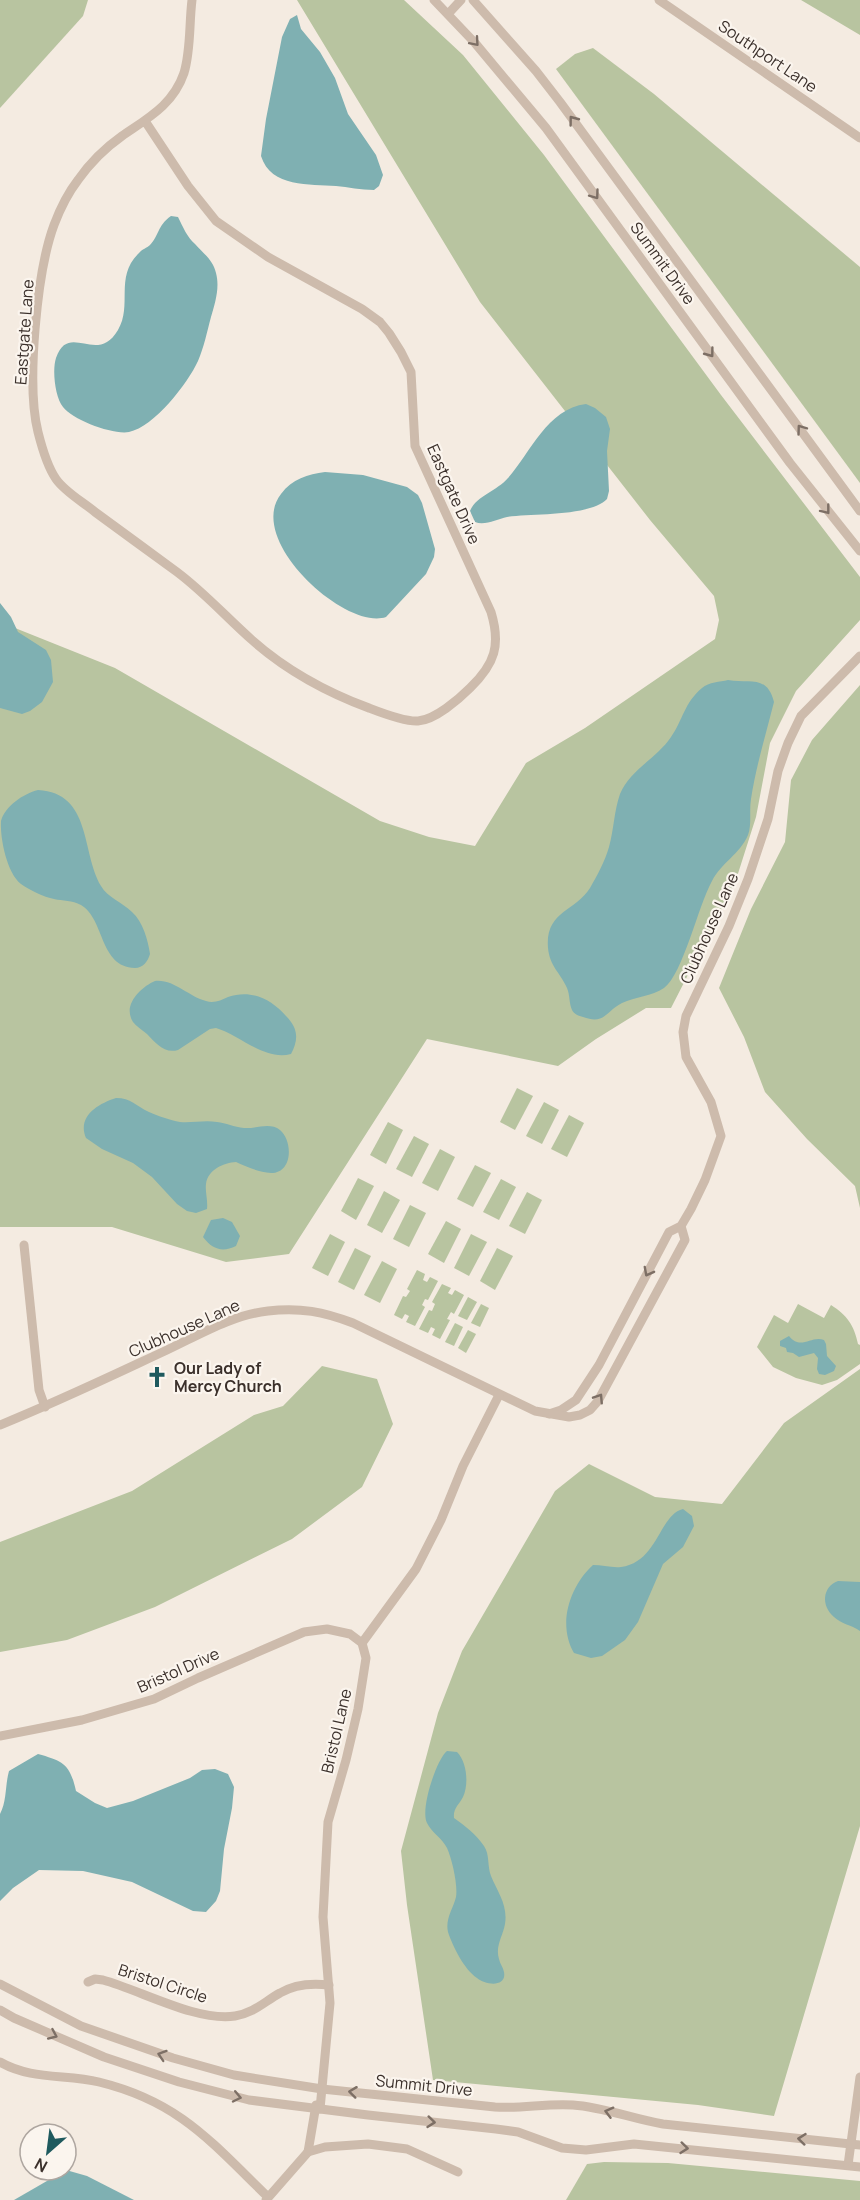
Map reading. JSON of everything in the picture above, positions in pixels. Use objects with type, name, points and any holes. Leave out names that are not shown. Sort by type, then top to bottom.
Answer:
[{"type":"street","points":[[145,122],[168,102],[183,75],[187,61],[192,0]]},
{"type":"street","name":"Summit Drive","points":[[434,0],[502,73],[546,129],[790,463],[860,551]]},
{"type":"street","points":[[448,14],[461,0]]},
{"type":"street","name":"Summit Drive","points":[[472,0],[522,54],[560,102],[860,511]]},
{"type":"street","name":"Southport Lane","points":[[659,0],[860,138]]},
{"type":"street","name":"Eastgate Drive","points":[[145,122],[188,186],[216,221],[268,257],[362,309],[380,322],[389,333],[411,372],[415,446],[491,612],[496,634],[494,655],[479,679],[444,710],[418,721],[379,712],[348,701],[300,676],[273,657]]},
{"type":"street","name":"Eastgate Lane","points":[[145,122],[116,140],[92,163],[68,196],[54,225],[43,277],[32,375],[37,429],[47,462],[57,481],[79,500],[200,589],[251,639],[273,657]]},
{"type":"street","name":"Clubhouse Lane","points":[[549,1414],[561,1410],[576,1400],[604,1356],[669,1232],[681,1226],[705,1180],[722,1136],[711,1102],[686,1057],[683,1032],[686,1016],[729,926],[748,879],[768,819],[778,771],[792,734],[801,716],[860,656]]},
{"type":"street","name":"Clubhouse Lane","points":[[0,1425],[45,1407],[229,1321],[266,1311],[289,1309],[327,1313],[353,1323],[535,1411],[569,1417],[580,1415],[590,1410],[598,1401],[685,1240],[681,1226]]},
{"type":"street","points":[[24,1245],[39,1390],[45,1407]]},
{"type":"street","points":[[362,1643],[416,1569],[441,1520],[463,1466],[500,1395]]},
{"type":"street","name":"Bristol Drive","points":[[0,1736],[82,1720],[154,1699],[312,1630],[335,1630],[356,1637],[362,1643]]},
{"type":"street","name":"Bristol Lane","points":[[308,2152],[318,2109],[328,2034],[329,1985],[323,1917],[328,1822],[358,1709],[366,1658],[362,1643]]},
{"type":"street","name":"Bristol Circle","points":[[88,1982],[95,1978],[103,1980],[181,2007],[226,2017],[250,2012],[278,1993],[294,1987],[312,1984],[329,1985]]},
{"type":"street","name":"Summit Drive","points":[[0,1984],[81,2026],[154,2052],[234,2075],[320,2088],[514,2108],[553,2105],[589,2106],[663,2124],[856,2145]]},
{"type":"street","points":[[0,2010],[104,2057],[179,2082],[249,2100],[496,2129],[518,2133],[562,2148],[586,2150],[634,2144],[860,2166]]},
{"type":"street","points":[[0,2075],[3,2064],[38,2075],[92,2080],[152,2100],[198,2130],[267,2198],[308,2152],[343,2145],[384,2145],[407,2149],[458,2172]]},
{"type":"street","points":[[848,2165],[856,2145],[860,2078]]},
{"type":"green space","points":[[0,0],[88,0],[83,16],[0,108]]},
{"type":"green space","points":[[297,0],[404,0],[463,55],[544,155],[721,395],[860,577],[860,620],[796,691],[770,743],[756,817],[735,883],[671,1008],[646,1008],[558,1066],[427,1039],[289,1254],[226,1262],[112,1227],[0,1227],[0,622],[115,668],[380,821],[429,837],[475,846],[526,763],[585,728],[715,639],[719,620],[714,596],[650,520],[480,302]]},
{"type":"green space","points":[[801,0],[860,0],[860,35]]},
{"type":"green space","points":[[593,48],[654,94],[860,267],[860,483],[556,69],[575,54]]},
{"type":"green space","points":[[860,685],[860,1208],[855,1186],[807,1139],[765,1092],[744,1037],[719,988],[751,909],[785,842],[791,780],[812,740]]},
{"type":"green space","points":[[517,1088],[533,1096],[515,1130],[500,1122]]},
{"type":"green space","points":[[544,1102],[559,1110],[542,1144],[526,1136]]},
{"type":"green space","points":[[569,1115],[584,1123],[567,1157],[551,1149]]},
{"type":"green space","points":[[388,1122],[403,1130],[386,1164],[370,1155]]},
{"type":"green space","points":[[414,1136],[429,1144],[412,1177],[396,1169]]},
{"type":"green space","points":[[440,1149],[455,1157],[438,1191],[422,1183]]},
{"type":"green space","points":[[475,1165],[491,1173],[473,1207],[457,1199]]},
{"type":"green space","points":[[358,1178],[374,1186],[356,1220],[341,1211]]},
{"type":"green space","points":[[501,1179],[516,1187],[499,1220],[483,1212]]},
{"type":"green space","points":[[384,1191],[400,1200],[382,1233],[367,1225]]},
{"type":"green space","points":[[527,1192],[542,1200],[525,1234],[509,1226]]},
{"type":"green space","points":[[410,1205],[426,1213],[409,1247],[393,1239]]},
{"type":"green space","points":[[446,1221],[461,1229],[444,1263],[428,1254]]},
{"type":"green space","points":[[330,1234],[345,1242],[328,1276],[312,1268]]},
{"type":"green space","points":[[471,1234],[487,1242],[469,1276],[454,1268]]},
{"type":"green space","points":[[355,1248],[371,1256],[354,1290],[338,1282]]},
{"type":"green space","points":[[497,1248],[513,1256],[495,1290],[480,1281]]},
{"type":"green space","points":[[382,1261],[397,1269],[380,1303],[364,1295]]},
{"type":"green space","points":[[417,1270],[425,1274],[423,1280],[427,1282],[430,1277],[438,1281],[428,1300],[425,1299],[422,1305],[425,1307],[415,1326],[406,1322],[409,1316],[405,1314],[402,1319],[394,1315],[403,1296],[406,1297],[410,1291],[407,1289]]},
{"type":"green space","points":[[442,1284],[451,1288],[448,1293],[452,1295],[455,1290],[464,1295],[454,1314],[451,1312],[447,1319],[450,1320],[440,1339],[432,1335],[435,1329],[431,1327],[428,1333],[419,1329],[429,1310],[432,1311],[435,1304],[432,1302]]},
{"type":"green space","points":[[468,1297],[477,1302],[467,1320],[458,1316]]},
{"type":"green space","points":[[481,1304],[489,1308],[480,1327],[471,1323]]},
{"type":"green space","points":[[798,1304],[824,1318],[831,1305],[841,1313],[852,1326],[860,1345],[860,1364],[837,1380],[822,1385],[796,1378],[773,1367],[757,1347],[774,1315],[788,1323]]},
{"type":"green space","points":[[455,1323],[463,1327],[454,1346],[445,1342]]},
{"type":"green space","points":[[468,1330],[476,1334],[466,1353],[458,1348]]},
{"type":"green space","points":[[322,1366],[377,1379],[393,1424],[362,1487],[292,1539],[155,1607],[67,1640],[0,1652],[0,1542],[132,1491],[254,1415],[283,1406]]},
{"type":"green space","points":[[860,1369],[860,1826],[774,2116],[698,2105],[433,2080],[401,1851],[438,1713],[462,1651],[555,1491],[589,1464],[655,1497],[722,1504],[784,1423]]},
{"type":"green space","points":[[668,2163],[860,2181],[860,2200],[566,2200],[587,2164]]},
{"type":"water","points":[[297,15],[301,29],[320,52],[335,78],[348,114],[376,155],[383,175],[379,186],[374,190],[303,184],[282,179],[273,174],[261,156],[282,37],[290,19]]},
{"type":"water","points":[[171,216],[178,217],[187,235],[215,268],[216,295],[200,356],[178,392],[149,422],[129,432],[94,426],[75,417],[60,403],[55,383],[56,358],[68,343],[93,345],[110,340],[122,320],[127,272],[132,262],[150,245],[163,223]]},
{"type":"water","points":[[586,404],[606,417],[610,429],[607,451],[609,491],[607,499],[599,505],[574,512],[475,522],[470,511],[473,506],[508,478],[550,423],[572,408]]},
{"type":"water","points":[[325,472],[363,475],[407,487],[418,495],[422,503],[435,549],[434,557],[426,574],[386,617],[369,618],[348,610],[326,596],[305,578],[288,557],[277,535],[274,513],[281,494],[301,478]]},
{"type":"water","points":[[0,603],[11,617],[18,632],[46,650],[51,660],[53,682],[42,702],[22,714],[0,708]]},
{"type":"water","points":[[728,680],[762,684],[771,693],[774,702],[758,762],[750,804],[750,826],[745,842],[712,881],[678,969],[664,988],[622,1003],[601,1018],[590,1019],[578,1015],[572,1010],[567,988],[549,955],[548,936],[551,926],[562,913],[584,896],[598,873],[609,847],[618,800],[624,786],[665,744],[696,694],[708,684]]},
{"type":"water","points":[[38,790],[55,794],[68,801],[82,826],[101,886],[107,894],[132,912],[142,926],[150,954],[140,967],[123,966],[115,960],[108,951],[89,912],[81,905],[37,893],[16,879],[8,864],[3,846],[1,821],[6,810],[15,801]]},
{"type":"water","points":[[155,981],[175,985],[209,1002],[245,994],[267,1000],[286,1016],[295,1029],[296,1039],[291,1054],[271,1054],[262,1051],[216,1028],[210,1029],[178,1050],[164,1049],[136,1025],[130,1016],[131,1003],[135,997]]},
{"type":"water","points":[[116,1098],[126,1099],[144,1110],[180,1122],[212,1121],[244,1128],[267,1126],[276,1128],[287,1141],[289,1156],[287,1162],[284,1168],[271,1173],[236,1162],[222,1165],[207,1179],[207,1209],[196,1213],[187,1211],[177,1204],[152,1177],[133,1163],[102,1149],[86,1138],[84,1124],[90,1112]]},
{"type":"water","points":[[223,1218],[232,1222],[240,1236],[236,1246],[218,1249],[203,1237],[211,1220]]},
{"type":"water","points":[[789,1336],[802,1343],[815,1339],[824,1340],[827,1356],[836,1366],[834,1371],[825,1375],[819,1374],[818,1358],[814,1353],[799,1357],[787,1352],[786,1348],[780,1346],[780,1341]]},
{"type":"water","points":[[683,1509],[692,1516],[694,1526],[683,1547],[663,1564],[638,1622],[625,1640],[602,1656],[591,1658],[574,1653],[569,1642],[566,1618],[572,1594],[585,1574],[593,1565],[621,1567],[643,1557],[668,1520]]},
{"type":"water","points":[[838,1581],[860,1582],[860,1631],[837,1619],[827,1608],[826,1592]]},
{"type":"water","points":[[447,1751],[457,1752],[463,1761],[466,1773],[465,1792],[455,1809],[454,1818],[474,1834],[484,1846],[491,1876],[505,1911],[505,1924],[498,1950],[504,1977],[502,1981],[495,1984],[485,1982],[472,1974],[460,1957],[448,1932],[448,1918],[456,1897],[454,1872],[447,1848],[429,1827],[425,1817],[430,1786],[438,1764]]},
{"type":"water","points":[[38,1754],[64,1765],[71,1775],[76,1791],[107,1808],[133,1801],[190,1778],[202,1770],[215,1769],[228,1774],[234,1787],[220,1891],[216,1901],[206,1912],[193,1911],[132,1882],[83,1871],[39,1870],[13,1888],[0,1901],[0,1814],[4,1804],[9,1771]]},
{"type":"water","points":[[78,2173],[134,2200],[14,2200],[45,2182],[78,2182]]},
{"type":"place","name":"Our Lady of Mercy Church","points":[[157,1377]]}]
